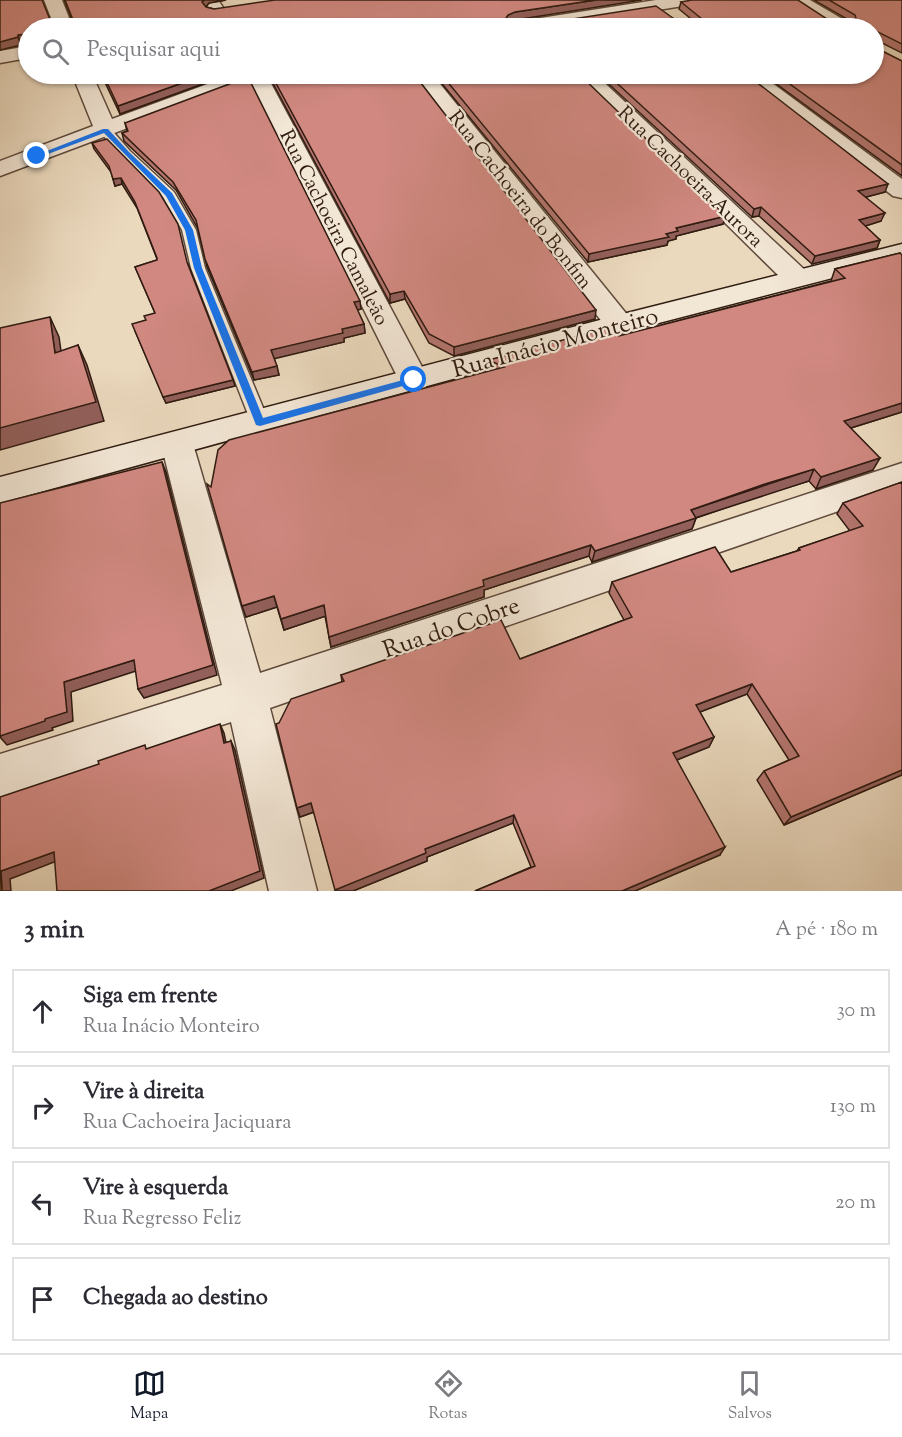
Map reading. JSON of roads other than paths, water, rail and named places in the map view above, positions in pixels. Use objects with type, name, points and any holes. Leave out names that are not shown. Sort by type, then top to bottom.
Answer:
[{"type":"street","points":[[53,0],[60,18]]},
{"type":"street","points":[[586,18],[688,0]]},
{"type":"street","points":[[797,0],[827,18]]},
{"type":"street","points":[[212,4],[236,6]]},
{"type":"street","points":[[212,4],[221,18]]},
{"type":"street","points":[[659,5],[676,18]]},
{"type":"street","points":[[0,57],[18,54]]},
{"type":"street","points":[[86,84],[105,130]]},
{"type":"street","points":[[0,169],[227,84]]},
{"type":"street","name":"Rua Cachoeira Camaleão","points":[[259,84],[414,380]]},
{"type":"street","name":"Rua Cachoeira do Bonfim","points":[[430,84],[619,324]]},
{"type":"street","name":"Rua Cachoeira Aurora","points":[[594,84],[797,278]]},
{"type":"street","points":[[761,84],[902,190]]},
{"type":"street","name":"Rua Inácio Monteiro","points":[[0,489],[260,422],[619,324],[897,255]]},
{"type":"street","points":[[177,444],[246,697],[293,891]]},
{"type":"street","name":"Rua do Cobre","points":[[0,776],[246,697],[902,476]]},
{"type":"lane","points":[[105,130],[126,154],[169,195],[189,230],[198,268],[260,422]]}]
